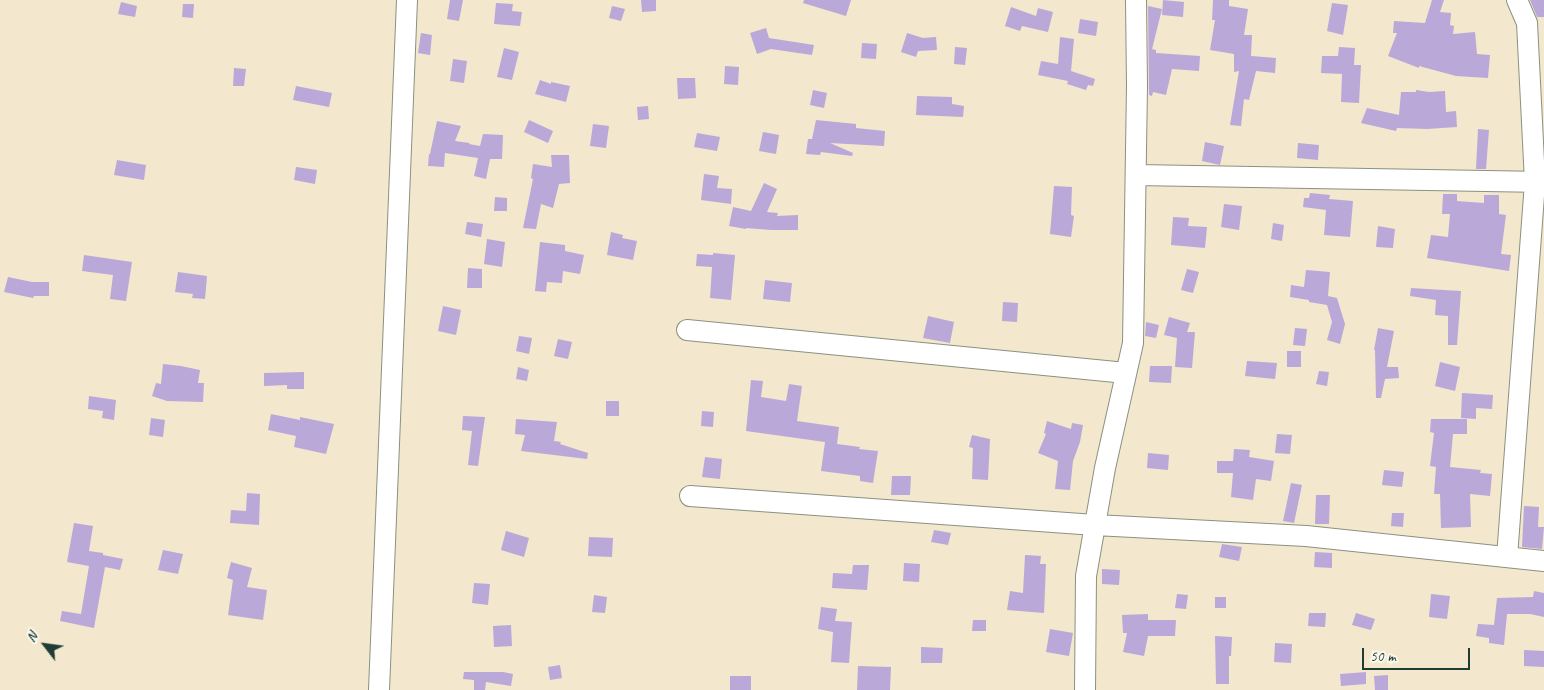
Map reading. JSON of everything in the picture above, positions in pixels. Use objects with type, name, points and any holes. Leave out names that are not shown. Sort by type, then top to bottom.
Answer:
[{"type":"street","points":[[379,690],[407,0]]},
{"type":"street","points":[[1085,690],[1086,576],[1105,468],[1133,343],[1136,175],[1136,0]]},
{"type":"street","points":[[1506,557],[1539,182],[1527,23],[1517,0]]},
{"type":"street","points":[[1136,175],[1539,182]]},
{"type":"street","points":[[687,330],[1126,373]]},
{"type":"street","points":[[690,496],[1095,525],[1306,536],[1544,561]]},
{"type":"building","points":[[450,0],[463,0],[459,21],[447,19]]},
{"type":"building","points":[[641,0],[656,0],[656,11],[642,12]]},
{"type":"building","points":[[804,0],[851,0],[846,16],[803,3]]},
{"type":"building","points":[[1163,0],[1184,2],[1183,17],[1162,15]]},
{"type":"building","points":[[1213,0],[1229,0],[1229,6],[1248,9],[1244,35],[1252,35],[1251,56],[1276,58],[1275,73],[1256,71],[1249,100],[1244,99],[1241,126],[1230,125],[1239,71],[1234,72],[1234,54],[1210,50],[1215,20],[1212,20]]},
{"type":"building","points":[[1432,0],[1444,0],[1440,12],[1451,13],[1450,25],[1454,26],[1453,34],[1475,32],[1477,54],[1490,55],[1488,78],[1456,76],[1419,66],[1419,68],[1388,56],[1397,33],[1393,33],[1394,21],[1425,23]]},
{"type":"building","points":[[1530,0],[1544,0],[1544,17],[1537,17]]},
{"type":"building","points":[[121,2],[137,6],[135,17],[118,14]]},
{"type":"building","points":[[496,3],[513,4],[512,11],[522,12],[520,26],[494,24]]},
{"type":"building","points":[[1332,3],[1348,5],[1343,35],[1327,31]]},
{"type":"building","points":[[183,4],[194,4],[193,18],[182,17]]},
{"type":"building","points":[[612,6],[625,9],[621,21],[609,18]]},
{"type":"building","points":[[1148,6],[1162,9],[1152,49],[1156,50],[1156,53],[1200,56],[1199,71],[1172,69],[1166,95],[1153,92],[1152,96],[1149,95]]},
{"type":"building","points":[[1011,7],[1036,16],[1038,8],[1053,12],[1048,32],[1022,26],[1020,31],[1005,26]]},
{"type":"building","points":[[1080,19],[1098,22],[1096,36],[1078,33]]},
{"type":"building","points":[[766,28],[769,38],[814,45],[812,55],[771,49],[757,54],[750,33]]},
{"type":"building","points":[[421,33],[432,35],[430,55],[418,53]]},
{"type":"building","points":[[907,33],[923,38],[936,37],[937,50],[918,51],[916,57],[901,52]]},
{"type":"building","points":[[1060,37],[1074,39],[1071,71],[1095,79],[1093,86],[1088,85],[1086,90],[1067,84],[1068,81],[1038,75],[1041,61],[1058,64]]},
{"type":"building","points":[[862,43],[877,44],[876,59],[861,58]]},
{"type":"building","points":[[955,47],[967,48],[965,65],[954,64]]},
{"type":"building","points":[[1339,47],[1355,48],[1354,65],[1361,65],[1359,103],[1341,102],[1342,74],[1321,73],[1322,56],[1338,56]]},
{"type":"building","points":[[504,48],[519,52],[512,80],[497,77]]},
{"type":"building","points":[[453,59],[467,61],[464,83],[450,81]]},
{"type":"building","points":[[725,66],[739,67],[738,85],[724,84]]},
{"type":"building","points":[[234,68],[246,69],[244,86],[233,86]]},
{"type":"building","points":[[677,78],[695,78],[696,98],[678,99]]},
{"type":"building","points":[[540,80],[551,84],[551,82],[570,86],[566,102],[535,94]]},
{"type":"building","points":[[296,86],[332,93],[329,107],[293,100]]},
{"type":"building","points":[[813,90],[827,93],[824,108],[810,105]]},
{"type":"building","points":[[1416,90],[1429,92],[1445,91],[1446,112],[1456,111],[1457,127],[1397,128],[1396,131],[1361,123],[1367,108],[1399,115],[1401,92],[1416,92]]},
{"type":"building","points":[[917,96],[952,97],[952,104],[964,106],[963,117],[916,115]]},
{"type":"building","points":[[648,106],[649,119],[638,120],[637,107]]},
{"type":"building","points":[[529,120],[553,131],[548,143],[524,132]]},
{"type":"building","points":[[816,120],[856,124],[856,128],[885,131],[884,146],[830,143],[853,153],[852,156],[821,152],[820,155],[806,154],[808,139],[812,139]]},
{"type":"building","points":[[437,121],[461,126],[455,141],[469,144],[480,146],[483,134],[503,135],[502,159],[490,159],[486,179],[474,176],[478,158],[445,153],[444,167],[428,166]]},
{"type":"building","points":[[593,124],[609,126],[606,148],[590,146]]},
{"type":"building","points":[[1478,129],[1489,130],[1486,169],[1476,169]]},
{"type":"building","points":[[763,132],[779,135],[776,154],[759,151]]},
{"type":"building","points":[[697,133],[720,137],[717,151],[694,147]]},
{"type":"building","points":[[1205,142],[1224,146],[1220,165],[1202,161]]},
{"type":"building","points":[[1298,143],[1319,145],[1318,160],[1297,158]]},
{"type":"building","points":[[551,155],[569,155],[570,183],[559,184],[553,208],[541,204],[536,229],[523,228],[533,179],[531,178],[533,164],[552,167]]},
{"type":"building","points":[[117,160],[146,165],[144,180],[114,175]]},
{"type":"building","points":[[296,167],[317,170],[315,184],[294,180]]},
{"type":"building","points":[[704,174],[719,176],[717,188],[732,189],[731,204],[701,200]]},
{"type":"building","points":[[764,183],[777,189],[767,212],[778,213],[777,216],[798,215],[798,230],[746,229],[729,226],[733,207],[751,211]]},
{"type":"building","points":[[1054,186],[1072,187],[1071,215],[1074,216],[1071,237],[1050,234]]},
{"type":"building","points":[[1310,193],[1330,195],[1329,199],[1353,201],[1350,237],[1324,235],[1326,210],[1303,207],[1304,198],[1309,198]]},
{"type":"building","points":[[1443,194],[1457,194],[1457,201],[1484,203],[1484,195],[1499,195],[1499,214],[1506,215],[1501,254],[1511,255],[1509,271],[1427,258],[1431,235],[1448,237],[1450,214],[1442,214]]},
{"type":"building","points":[[495,197],[507,198],[507,211],[494,211]]},
{"type":"building","points":[[1224,204],[1242,206],[1239,230],[1221,227]]},
{"type":"building","points":[[1173,217],[1189,218],[1188,226],[1207,227],[1205,248],[1171,245]]},
{"type":"building","points":[[467,222],[483,224],[481,237],[465,234]]},
{"type":"building","points":[[1273,223],[1284,225],[1282,241],[1271,239]]},
{"type":"building","points":[[1378,226],[1395,229],[1393,248],[1376,247]]},
{"type":"building","points":[[611,232],[623,235],[622,238],[637,241],[633,260],[607,255]]},
{"type":"building","points":[[487,239],[505,242],[502,267],[484,264]]},
{"type":"building","points":[[540,242],[565,245],[565,251],[584,255],[580,274],[563,271],[562,283],[547,282],[546,292],[535,291]]},
{"type":"building","points":[[713,253],[735,255],[731,300],[710,298],[712,267],[696,266],[697,254],[713,255]]},
{"type":"building","points":[[84,255],[132,262],[126,301],[110,299],[113,275],[82,271]]},
{"type":"building","points":[[468,268],[482,269],[482,288],[467,288]]},
{"type":"building","points":[[1187,269],[1199,272],[1193,293],[1181,290]]},
{"type":"building","points":[[1306,270],[1330,272],[1328,296],[1337,298],[1345,324],[1340,344],[1327,340],[1332,322],[1327,305],[1290,297],[1291,285],[1304,287]]},
{"type":"building","points":[[178,272],[207,276],[205,299],[192,298],[193,294],[175,292]]},
{"type":"building","points":[[8,277],[32,282],[49,282],[49,296],[34,296],[33,298],[4,292]]},
{"type":"building","points":[[765,280],[792,283],[790,302],[763,299]]},
{"type":"building","points":[[1411,288],[1461,291],[1457,345],[1448,345],[1448,316],[1435,315],[1436,300],[1410,296]]},
{"type":"building","points":[[1003,302],[1018,303],[1017,322],[1002,321]]},
{"type":"building","points":[[443,306],[461,310],[456,335],[438,331]]},
{"type":"building","points":[[928,316],[954,322],[950,343],[923,338]]},
{"type":"building","points":[[1169,317],[1190,323],[1187,332],[1195,332],[1192,368],[1175,367],[1177,338],[1164,335]]},
{"type":"building","points":[[1146,322],[1159,325],[1156,338],[1145,336]]},
{"type":"building","points":[[1295,328],[1307,329],[1305,346],[1293,345]]},
{"type":"building","points":[[1378,328],[1394,331],[1387,367],[1398,367],[1399,378],[1385,379],[1381,398],[1376,398],[1374,350]]},
{"type":"building","points":[[519,336],[532,338],[529,354],[516,351]]},
{"type":"building","points":[[558,339],[572,342],[568,359],[554,356]]},
{"type":"building","points":[[1287,351],[1301,351],[1301,367],[1287,367]]},
{"type":"building","points":[[1247,361],[1277,363],[1275,379],[1245,376]]},
{"type":"building","points":[[1440,362],[1460,367],[1455,391],[1435,386]]},
{"type":"building","points":[[163,364],[200,370],[198,383],[204,383],[203,402],[167,401],[152,396],[156,383],[161,384]]},
{"type":"building","points":[[1150,366],[1172,366],[1171,383],[1149,382]]},
{"type":"building","points":[[518,367],[529,370],[527,381],[516,379]]},
{"type":"building","points":[[1319,371],[1329,372],[1327,386],[1316,384]]},
{"type":"building","points":[[304,372],[304,389],[287,389],[287,385],[264,386],[264,373]]},
{"type":"building","points":[[751,380],[763,381],[761,397],[786,401],[789,384],[802,386],[797,421],[839,427],[837,444],[878,451],[873,483],[860,481],[860,476],[821,471],[825,442],[746,431]]},
{"type":"building","points":[[1462,393],[1493,395],[1492,409],[1476,408],[1476,419],[1461,418]]},
{"type":"building","points":[[89,396],[116,400],[114,420],[102,418],[103,411],[88,409]]},
{"type":"building","points":[[606,401],[619,401],[619,416],[606,416]]},
{"type":"building","points":[[702,411],[714,412],[713,427],[701,426]]},
{"type":"building","points":[[271,414],[300,420],[300,417],[334,424],[326,454],[294,447],[296,436],[268,430]]},
{"type":"building","points":[[463,416],[485,417],[478,466],[468,465],[472,431],[462,430]]},
{"type":"building","points":[[151,418],[165,420],[163,437],[149,435]]},
{"type":"building","points":[[516,419],[557,422],[554,441],[588,453],[587,459],[521,451],[525,435],[515,434]]},
{"type":"building","points":[[1431,419],[1467,419],[1467,434],[1453,434],[1450,467],[1481,470],[1480,473],[1492,474],[1490,496],[1470,494],[1471,527],[1441,528],[1440,494],[1434,494],[1436,467],[1430,466],[1434,433],[1430,432]]},
{"type":"building","points":[[1047,421],[1071,429],[1072,423],[1083,425],[1080,442],[1073,461],[1070,490],[1055,489],[1058,461],[1038,453],[1046,434],[1044,433]]},
{"type":"building","points":[[1277,434],[1292,435],[1290,454],[1275,453]]},
{"type":"building","points":[[972,435],[990,439],[988,480],[972,479],[973,448],[969,447]]},
{"type":"building","points":[[1234,449],[1250,450],[1249,457],[1274,461],[1271,481],[1256,479],[1253,500],[1231,497],[1233,473],[1217,473],[1217,461],[1233,461]]},
{"type":"building","points":[[1148,453],[1169,455],[1168,470],[1147,468]]},
{"type":"building","points":[[705,457],[722,459],[720,479],[702,477]]},
{"type":"building","points":[[1384,470],[1404,472],[1402,487],[1382,485]]},
{"type":"building","points":[[892,476],[911,476],[910,495],[891,495]]},
{"type":"building","points":[[1291,483],[1302,485],[1294,523],[1283,521]]},
{"type":"building","points":[[247,493],[260,494],[259,525],[230,523],[231,510],[246,511]]},
{"type":"building","points":[[1316,495],[1330,495],[1329,524],[1315,524]]},
{"type":"building","points":[[1524,506],[1539,507],[1538,527],[1544,527],[1542,549],[1522,547]]},
{"type":"building","points":[[1392,513],[1404,513],[1403,527],[1391,526]]},
{"type":"building","points":[[74,523],[93,526],[89,551],[123,559],[120,570],[105,567],[94,628],[60,621],[62,611],[81,614],[89,566],[67,562]]},
{"type":"building","points":[[934,530],[951,533],[948,545],[931,542]]},
{"type":"building","points":[[506,531],[529,538],[524,557],[501,550]]},
{"type":"building","points":[[589,537],[613,538],[612,557],[588,556]]},
{"type":"building","points":[[1222,544],[1242,547],[1239,561],[1219,557]]},
{"type":"building","points":[[163,550],[183,554],[178,574],[158,570]]},
{"type":"building","points":[[1315,552],[1332,553],[1332,568],[1314,567]]},
{"type":"building","points":[[1025,555],[1041,556],[1040,564],[1046,564],[1044,613],[1007,610],[1010,591],[1023,593]]},
{"type":"building","points":[[231,562],[252,568],[247,587],[267,590],[263,620],[228,615],[233,580],[227,578]]},
{"type":"building","points":[[904,563],[920,564],[919,582],[903,581]]},
{"type":"building","points":[[853,565],[869,565],[867,590],[832,588],[833,573],[852,574]]},
{"type":"building","points":[[1102,569],[1120,570],[1119,585],[1102,584]]},
{"type":"building","points":[[474,583],[490,584],[488,605],[472,603]]},
{"type":"building","points":[[1534,591],[1544,593],[1544,617],[1530,614],[1507,614],[1504,645],[1489,643],[1489,638],[1476,636],[1478,624],[1494,625],[1497,598],[1533,597]]},
{"type":"building","points":[[1177,594],[1188,595],[1186,609],[1175,608]]},
{"type":"building","points":[[1431,594],[1450,596],[1447,619],[1429,617]]},
{"type":"building","points":[[594,595],[607,597],[605,613],[592,612]]},
{"type":"building","points":[[1215,597],[1226,597],[1226,608],[1215,608]]},
{"type":"building","points":[[821,607],[837,609],[835,621],[852,622],[849,663],[831,662],[833,632],[818,629]]},
{"type":"building","points":[[1309,613],[1326,613],[1325,627],[1308,626]]},
{"type":"building","points":[[1356,613],[1375,619],[1371,630],[1352,625]]},
{"type":"building","points":[[1148,614],[1148,620],[1176,620],[1175,636],[1148,636],[1144,656],[1123,652],[1127,633],[1123,633],[1122,615]]},
{"type":"building","points":[[973,620],[986,620],[986,631],[972,631]]},
{"type":"building","points":[[511,625],[512,646],[494,647],[493,626]]},
{"type":"building","points":[[1050,629],[1073,633],[1069,656],[1046,652]]},
{"type":"building","points":[[1215,636],[1232,637],[1231,656],[1229,656],[1229,684],[1216,684]]},
{"type":"building","points":[[1275,643],[1292,644],[1291,663],[1274,662]]},
{"type":"building","points":[[921,647],[943,648],[942,663],[921,663]]},
{"type":"building","points":[[1524,650],[1544,651],[1544,667],[1524,666]]},
{"type":"building","points":[[560,665],[562,678],[550,680],[548,667]]},
{"type":"building","points":[[858,666],[891,667],[890,690],[857,690]]},
{"type":"building","points":[[464,672],[503,672],[513,674],[511,686],[486,682],[485,690],[474,690],[474,680],[463,679]]},
{"type":"building","points":[[1366,672],[1366,684],[1341,686],[1340,674]]},
{"type":"building","points":[[1388,675],[1388,690],[1375,690],[1374,676]]},
{"type":"building","points":[[730,676],[751,676],[751,690],[730,690]]}]
